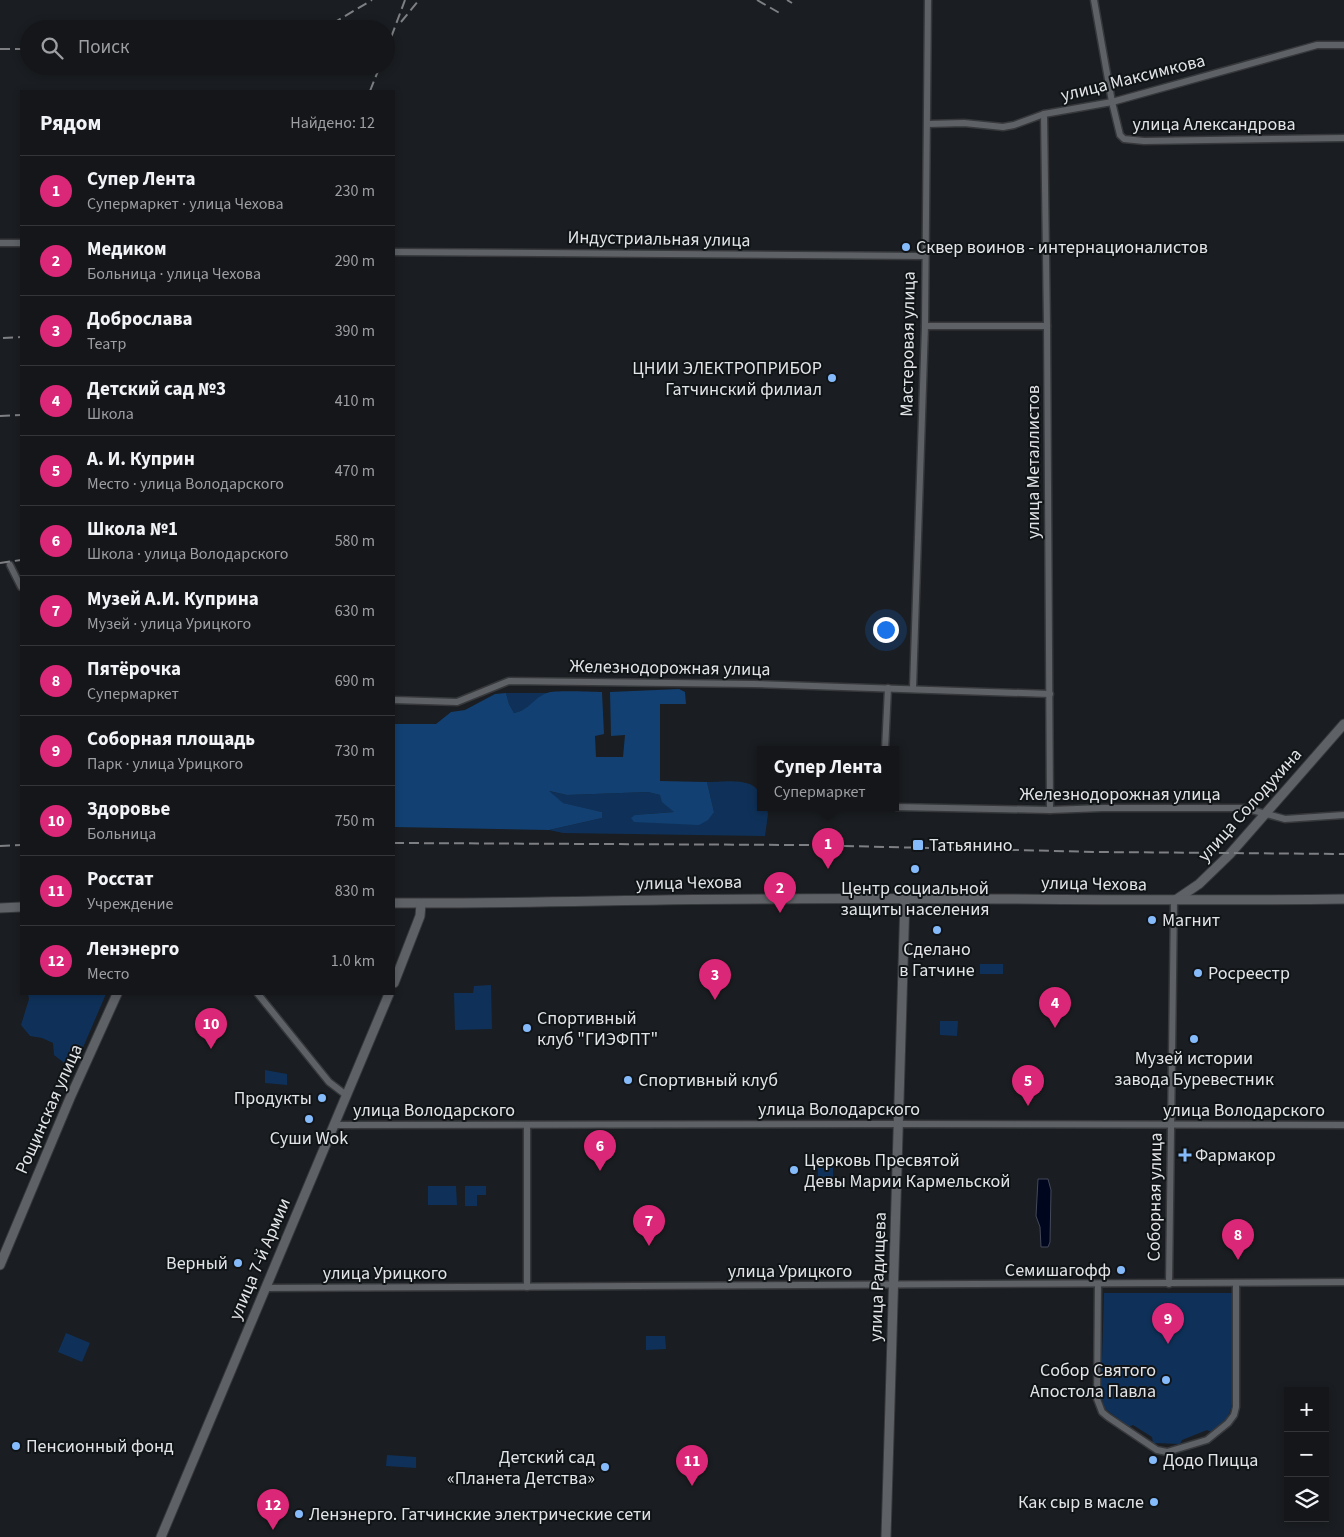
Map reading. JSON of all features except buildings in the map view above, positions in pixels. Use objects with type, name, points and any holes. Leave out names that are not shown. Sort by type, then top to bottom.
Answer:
[{"type":"street","name":"Мастеровая улица","points":[[913,688],[925,326],[928,0]]},
{"type":"street","points":[[1094,0],[1112,102]]},
{"type":"street","name":"улица Максимкова","points":[[928,124],[964,123],[1003,127],[1014,125],[1044,114],[1112,102],[1317,45],[1344,44]]},
{"type":"street","name":"улица Александрова","points":[[1112,102],[1120,135],[1124,139],[1144,141],[1344,138]]},
{"type":"street","name":"улица Металлистов","points":[[1044,114],[1050,810]]},
{"type":"street","points":[[0,242],[20,243]]},
{"type":"street","name":"Индустриальная улица","points":[[395,252],[925,256]]},
{"type":"street","points":[[925,326],[1047,326]]},
{"type":"street","points":[[10,565],[20,585]]},
{"type":"street","name":"Железнодорожная улица","points":[[395,700],[457,702],[509,680],[913,688],[1050,694]]},
{"type":"street","points":[[885,746],[888,688]]},
{"type":"street","name":"улица Солодухина","points":[[1174,901],[1199,884],[1230,854],[1344,724]]},
{"type":"street","name":"Железнодорожная улица","points":[[899,807],[1050,810],[1244,808],[1285,819],[1344,815]]},
{"type":"street","points":[[1199,884],[1196,893],[1200,901]]},
{"type":"street","name":"улица Чехова","points":[[395,904],[771,898],[1174,901],[1344,899]]},
{"type":"street","name":"улица Радищева","points":[[886,1537],[906,899]]},
{"type":"street","name":"Соборная улица","points":[[1169,1284],[1174,901]]},
{"type":"street","points":[[395,980],[420,916],[421,904]]},
{"type":"street","points":[[0,908],[20,907]]},
{"type":"street","name":"Рощинская улица","points":[[0,1266],[70,1098],[117,995]]},
{"type":"street","points":[[259,995],[329,1082],[346,1095]]},
{"type":"street","name":"улица 7-й Армии","points":[[161,1537],[389,995]]},
{"type":"street","name":"улица Володарского","points":[[334,1125],[1344,1125]]},
{"type":"street","points":[[526,1287],[527,1125]]},
{"type":"street","name":"улица Урицкого","points":[[266,1288],[1344,1282]]},
{"type":"street","points":[[1098,1284],[1097,1384],[1099,1405],[1108,1417],[1157,1450],[1174,1451],[1207,1440],[1228,1424],[1234,1415],[1236,1407],[1236,1283]]},
{"type":"shaded area","points":[[679,689],[685,692],[686,704],[660,704],[660,781],[707,782],[714,812],[708,820],[699,825],[634,822],[631,818],[635,815],[674,812],[662,802],[660,795],[648,792],[567,795],[549,791],[563,803],[602,812],[602,818],[549,830],[395,827],[395,724],[436,724],[451,712],[465,710],[495,694],[506,693],[514,713],[524,709],[542,695],[551,692],[602,692],[604,734],[595,736],[596,757],[623,757],[625,735],[611,736],[610,692]]},
{"type":"shaded area","points":[[506,693],[548,693],[527,708],[514,713]]},
{"type":"shaded area","points":[[730,781],[753,785],[757,790],[757,811],[768,811],[765,836],[563,833],[549,830],[602,818],[602,812],[562,803],[548,791],[567,795],[648,792],[660,795],[674,812],[635,815],[714,812],[707,782]]},
{"type":"shaded area","points":[[980,964],[1003,964],[1003,974],[980,974]]},
{"type":"shaded area","points":[[491,985],[492,1029],[455,1030],[454,993],[473,993],[474,986]]},
{"type":"shaded area","points":[[28,995],[106,995],[72,1073],[54,1055],[53,1043],[42,1038],[30,1036],[21,1025],[29,999]]},
{"type":"shaded area","points":[[940,1021],[958,1021],[957,1036],[940,1035]]},
{"type":"shaded area","points":[[265,1070],[287,1074],[287,1085],[265,1083]]},
{"type":"shaded area","points":[[818,1166],[833,1166],[833,1181],[818,1180]]},
{"type":"shaded area","points":[[1038,1179],[1048,1179],[1051,1190],[1050,1242],[1048,1247],[1041,1247],[1040,1227],[1036,1216]]},
{"type":"shaded area","points":[[428,1186],[456,1186],[457,1205],[428,1205]]},
{"type":"shaded area","points":[[465,1186],[486,1186],[486,1195],[477,1195],[477,1206],[465,1206]]},
{"type":"shaded area","points":[[1104,1293],[1234,1293],[1232,1403],[1228,1416],[1219,1426],[1211,1432],[1207,1430],[1182,1440],[1180,1444],[1153,1443],[1152,1437],[1133,1425],[1129,1427],[1104,1408],[1101,1394]]},
{"type":"shaded area","points":[[66,1333],[90,1343],[82,1362],[58,1352]]},
{"type":"shaded area","points":[[646,1336],[665,1336],[666,1349],[646,1350]]},
{"type":"shaded area","points":[[387,1455],[416,1457],[416,1468],[386,1466]]},
{"type":"railway","points":[[338,20],[372,0]]},
{"type":"railway","points":[[395,27],[405,0]]},
{"type":"railway","points":[[401,22],[419,0]]},
{"type":"railway","points":[[757,0],[783,15]]},
{"type":"railway","points":[[787,0],[792,3]]},
{"type":"railway","points":[[0,49],[20,49]]},
{"type":"railway","points":[[370,90],[376,75]]},
{"type":"railway","points":[[3,338],[20,337]]},
{"type":"railway","points":[[0,416],[20,415]]},
{"type":"railway","points":[[0,563],[20,560]]},
{"type":"railway","points":[[395,843],[804,845],[1098,852],[1344,854]]},
{"type":"railway","points":[[0,846],[20,845]]},
{"type":"place","name":"Сквер воинов - интернационалистов","points":[[906,247]]},
{"type":"place","name":"ЦНИИ ЭЛЕКТРОПРИБОР Гатчинский филиал","points":[[832,378]]},
{"type":"place","name":"Татьянино","points":[[918,845]]},
{"type":"place","name":"Супер Лента","points":[[828,869]]},
{"type":"place","name":"Центр социальной защиты населения","points":[[915,869]]},
{"type":"place","name":"Медиком","points":[[780,913]]},
{"type":"place","name":"Магнит","points":[[1152,920]]},
{"type":"place","name":"Сделано в Гатчине","points":[[937,930]]},
{"type":"place","name":"Росреестр","points":[[1198,973]]},
{"type":"place","name":"Доброслава","points":[[715,1000]]},
{"type":"place","name":"Спортивный клуб \"ГИЭФПТ\"","points":[[527,1028]]},
{"type":"place","name":"Детский сад №3","points":[[1055,1028]]},
{"type":"place","name":"Музей истории завода Буревестник","points":[[1194,1039]]},
{"type":"place","name":"Здоровье","points":[[211,1049]]},
{"type":"place","name":"Спортивный клуб","points":[[628,1080]]},
{"type":"place","name":"Продукты","points":[[322,1098]]},
{"type":"place","name":"А. И. Куприн","points":[[1028,1106]]},
{"type":"place","name":"Суши Wok","points":[[309,1119]]},
{"type":"place","name":"Фармакор","points":[[1185,1155]]},
{"type":"place","name":"Церковь Пресвятой Девы Марии Кармельской","points":[[794,1170]]},
{"type":"place","name":"Школа №1","points":[[600,1171]]},
{"type":"place","name":"Музей А.И. Куприна","points":[[649,1246]]},
{"type":"place","name":"Пятёрочка","points":[[1238,1260]]},
{"type":"place","name":"Верный","points":[[238,1263]]},
{"type":"place","name":"Семишагофф","points":[[1121,1270]]},
{"type":"place","name":"Соборная площадь","points":[[1168,1344]]},
{"type":"place","name":"Собор Святого Апостола Павла","points":[[1166,1380]]},
{"type":"place","name":"Пенсионный фонд","points":[[16,1446]]},
{"type":"place","name":"Додо Пицца","points":[[1153,1460]]},
{"type":"place","name":"Детский сад «Планета Детства»","points":[[605,1467]]},
{"type":"place","name":"Росстат","points":[[692,1486]]},
{"type":"place","name":"Как сыр в масле","points":[[1154,1502]]},
{"type":"place","name":"Ленэнерго. Гатчинские электрические сети","points":[[299,1514]]},
{"type":"place","name":"Ленэнерго","points":[[273,1530]]}]
